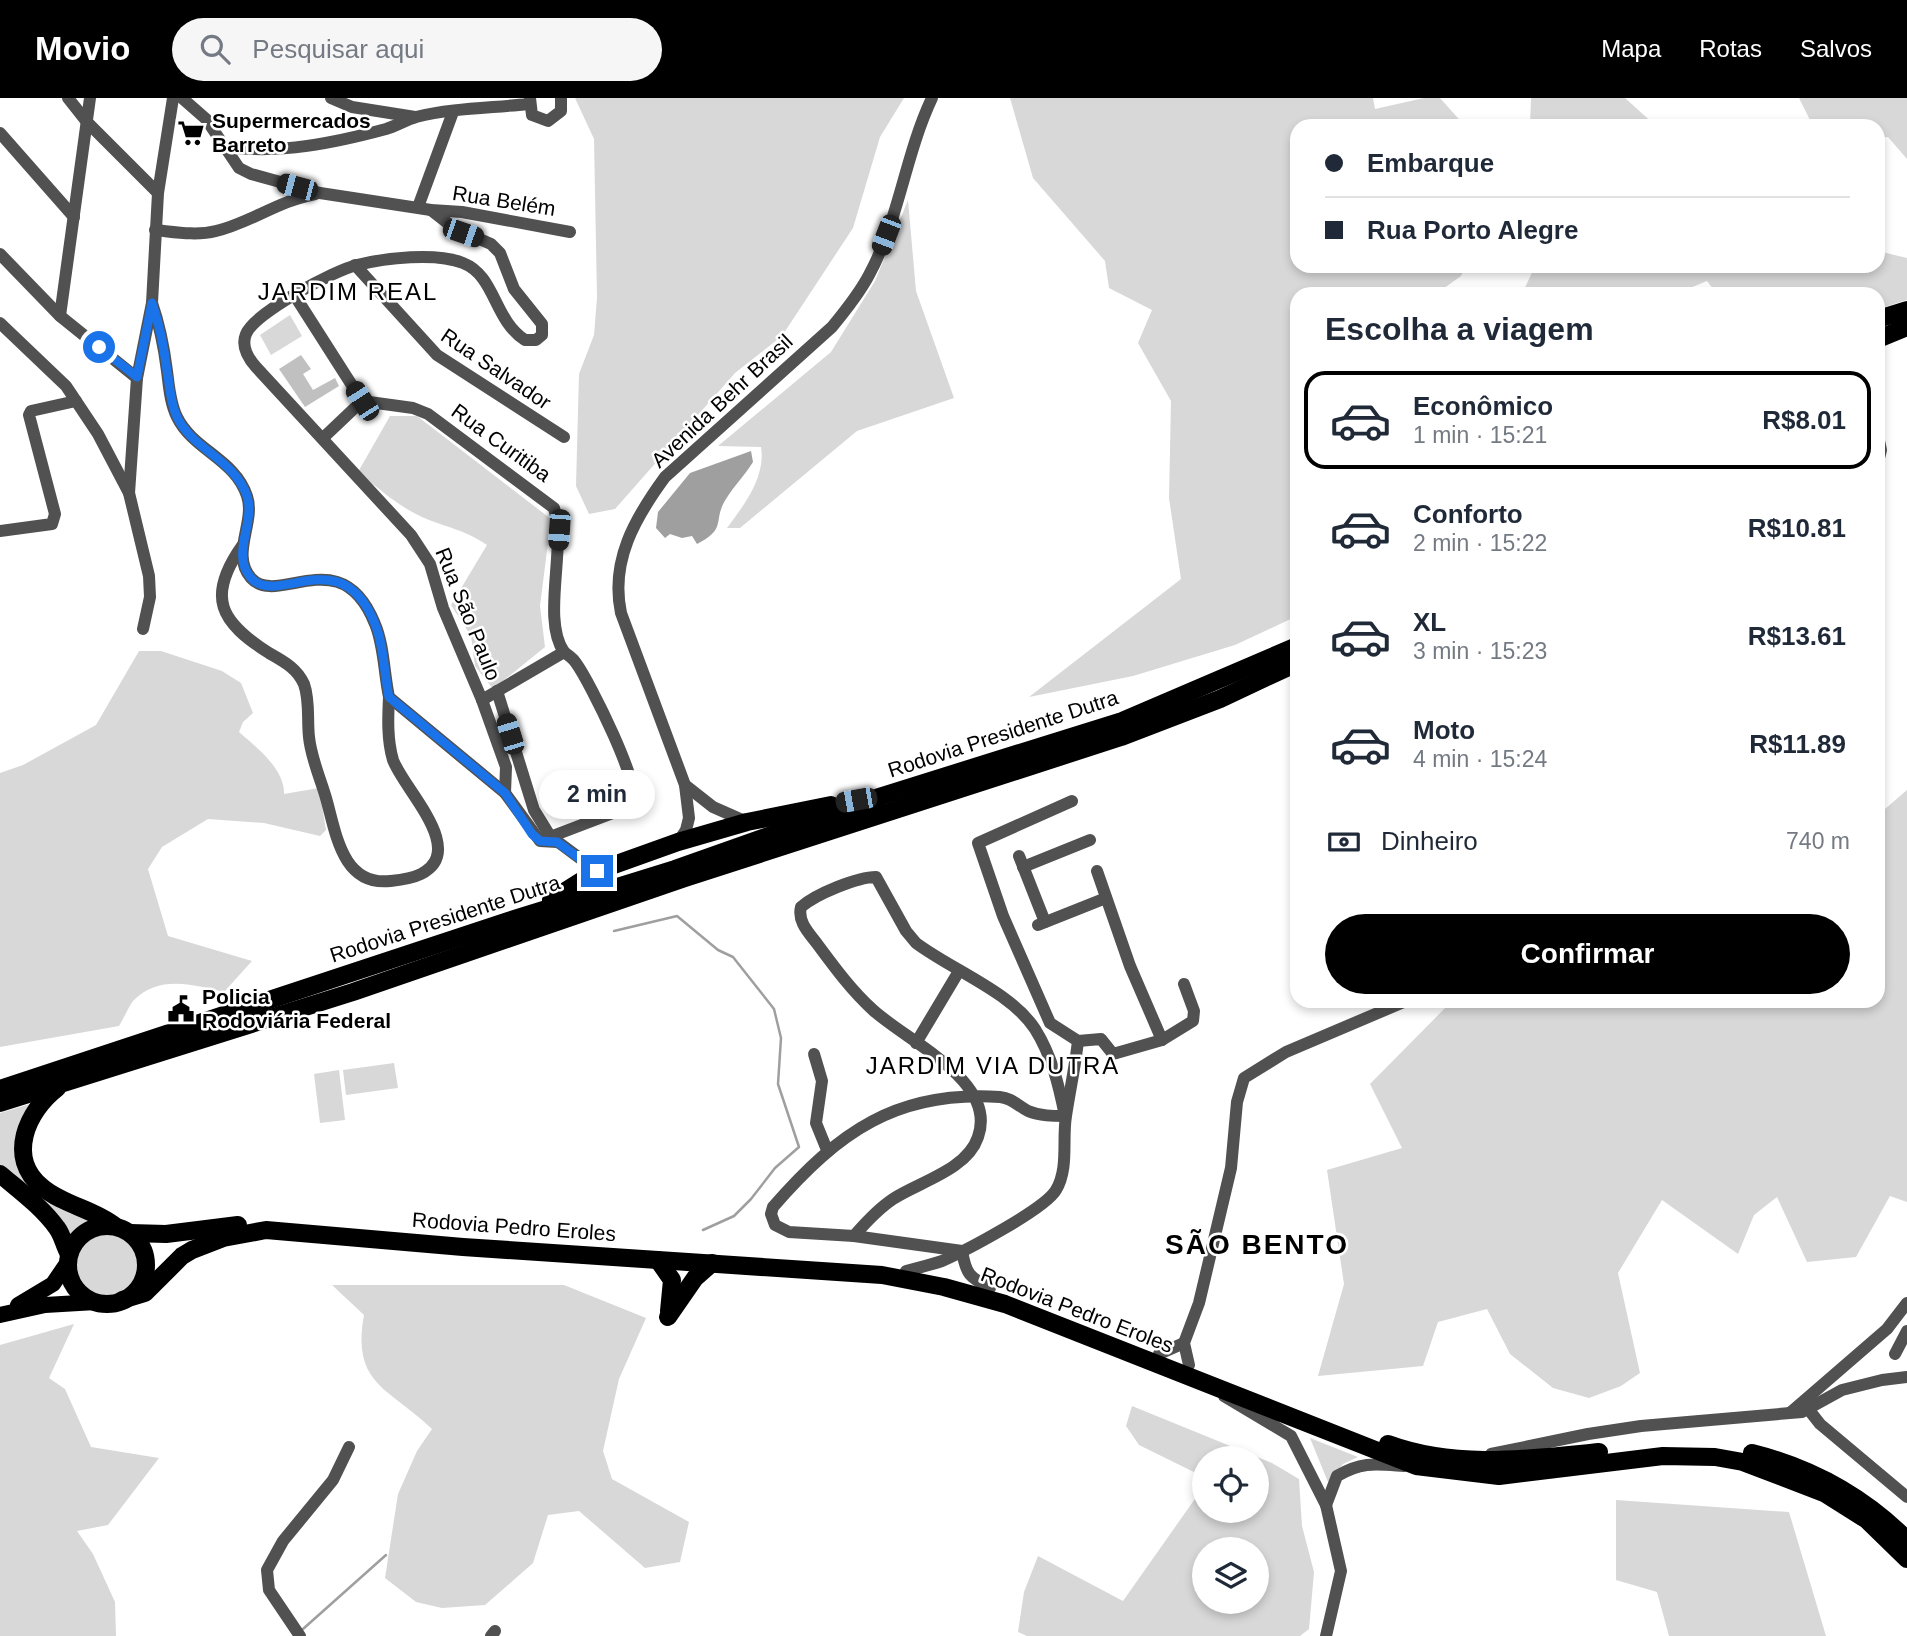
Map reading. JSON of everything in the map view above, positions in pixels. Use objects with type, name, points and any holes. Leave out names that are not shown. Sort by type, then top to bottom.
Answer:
[{"type":"highway","points":[[1885,317],[1907,310]]},
{"type":"highway","points":[[1885,335],[1907,327]]},
{"type":"highway","name":"Rodovia Presidente Dutra","points":[[0,1089],[675,869],[882,796],[1122,720],[1290,649]]},
{"type":"highway","name":"Rodovia Presidente Dutra","points":[[0,1103],[354,992],[685,878],[1121,737],[1220,699],[1290,666]]},
{"type":"highway","points":[[514,920],[597,871],[678,842],[747,822],[882,796]]},
{"type":"highway","points":[[67,1081],[47,1096],[27,1123],[23,1134],[26,1162],[41,1187],[124,1230],[144,1253],[145,1264],[139,1286],[122,1300]]},
{"type":"highway","points":[[0,1174],[34,1202],[60,1231],[69,1258],[72,1283],[87,1298],[96,1302]]},
{"type":"highway","name":"Rodovia Pedro Eroles","points":[[69,1258],[74,1244],[88,1231],[108,1226],[166,1234],[254,1224],[882,1266],[989,1289],[1049,1308],[1370,1438],[1435,1457],[1499,1460],[1682,1445],[1745,1451],[1785,1462],[1829,1481],[1879,1514],[1907,1540]]},
{"type":"highway","name":"Rodovia Pedro Eroles","points":[[96,1302],[109,1303],[145,1293],[182,1256],[192,1250],[223,1238],[266,1230],[882,1275],[968,1293],[1041,1317],[1416,1466],[1499,1476],[1663,1456],[1715,1457],[1743,1462],[1824,1493],[1867,1520],[1907,1559]]},
{"type":"highway","points":[[659,1260],[673,1280],[668,1317],[695,1278],[712,1263]]},
{"type":"main road","name":"Rodovia Pedro Eroles","points":[[0,1314],[44,1291],[69,1258]]},
{"type":"main road","name":"Rodovia Pedro Eroles","points":[[0,1314],[45,1305],[96,1302]]},
{"type":"street","points":[[68,98],[87,122],[159,193]]},
{"type":"street","points":[[60,316],[90,98]]},
{"type":"street","points":[[129,493],[137,377],[152,303],[155,230],[173,98]]},
{"type":"street","name":"Rua São Paulo","points":[[182,98],[206,119],[227,147],[234,163],[244,172],[320,192],[431,210],[454,228],[491,244],[500,253],[514,289],[542,324],[542,335],[536,340],[525,340],[505,323],[486,281],[463,263],[416,258],[355,265],[336,272],[253,321],[244,343],[250,360],[411,535],[430,564],[443,608],[482,700],[506,767],[505,793]]},
{"type":"street","points":[[331,98],[352,107],[416,117]]},
{"type":"street","points":[[227,147],[254,151],[284,150],[389,128],[416,117],[529,101],[537,118],[548,121],[561,110],[561,98]]},
{"type":"street","name":"Avenida Behr Brasil","points":[[678,842],[687,830],[690,818],[685,785],[621,613],[617,592],[624,549],[652,495],[665,477],[832,327],[852,304],[878,255],[913,144],[932,98]]},
{"type":"street","points":[[418,207],[453,112]]},
{"type":"street","points":[[0,133],[74,218]]},
{"type":"street","points":[[155,230],[193,234],[219,231],[276,204],[320,192]]},
{"type":"street","name":"Rua Belém","points":[[431,210],[463,212],[570,232]]},
{"type":"street","points":[[0,254],[60,316],[137,377]]},
{"type":"street","name":"Rua Salvador","points":[[355,265],[437,355],[564,437]]},
{"type":"street","points":[[295,296],[362,401],[323,438]]},
{"type":"street","points":[[152,303],[159,324],[176,415],[193,439],[233,471],[247,497],[248,518],[242,545],[246,570],[253,580],[271,588],[317,578],[332,580],[355,593],[377,627],[389,697],[392,755],[398,771],[435,830],[438,851],[436,860],[422,873],[382,882],[362,877],[353,870],[342,853],[311,754],[307,694],[303,682],[292,667],[237,630],[226,614],[223,583],[230,562],[242,545]]},
{"type":"street","points":[[0,323],[53,372],[76,401],[98,434],[129,493],[149,576],[150,597],[143,629]]},
{"type":"street","points":[[0,531],[52,524],[55,514],[29,415],[31,411],[76,401]]},
{"type":"street","name":"Rua Curitiba","points":[[362,401],[413,408],[428,414],[554,508],[559,530],[555,598],[558,644],[564,652]]},
{"type":"street","points":[[482,700],[564,652],[575,660],[588,681],[625,761],[637,798],[629,809],[549,840]]},
{"type":"street","name":"Rua São Paulo","points":[[497,691],[534,810],[549,840]]},
{"type":"street","points":[[389,697],[505,793],[532,834],[549,840],[597,871]]},
{"type":"street","points":[[505,793],[523,776]]},
{"type":"street","points":[[685,785],[713,807],[747,822]]},
{"type":"street","points":[[1072,801],[978,843],[1003,916],[1050,1023],[1078,1041],[1101,1039],[1113,1054],[1162,1040],[1193,1021],[1194,1011],[1184,984]]},
{"type":"street","points":[[1090,841],[1021,862],[1041,923],[1106,898]]},
{"type":"street","points":[[1097,871],[1130,967],[1162,1040]]},
{"type":"street","points":[[854,1236],[873,1215],[893,1199],[949,1168],[972,1151],[983,1118],[974,1096],[962,1078],[860,998],[805,927],[800,916],[801,907],[809,900],[863,879],[874,876],[878,879],[906,931],[916,943],[1020,1011],[1034,1028],[1056,1075],[1065,1116]]},
{"type":"street","points":[[916,1043],[959,971]]},
{"type":"street","points":[[1189,1365],[1184,1343],[1199,1303],[1231,1168],[1237,1102],[1244,1078],[1286,1052],[1390,1008]]},
{"type":"street","points":[[906,1271],[940,1262],[962,1251],[1026,1213],[1055,1191],[1063,1167],[1065,1116],[1074,1081],[1078,1041]]},
{"type":"street","points":[[814,1054],[822,1082],[816,1123],[827,1150]]},
{"type":"street","points":[[962,1251],[854,1236],[789,1232],[772,1221],[773,1207],[827,1150],[862,1126],[902,1107],[974,1096],[1006,1098],[1038,1114],[1065,1116]]},
{"type":"street","points":[[962,1251],[965,1269],[972,1279],[989,1289]]},
{"type":"street","points":[[1788,1414],[1878,1338],[1907,1303]]},
{"type":"street","points":[[1895,1354],[1907,1331]]},
{"type":"street","points":[[1159,1354],[1184,1343]]},
{"type":"street","points":[[1435,1457],[1488,1455],[1641,1426],[1788,1414],[1809,1410],[1842,1390],[1907,1377]]},
{"type":"street","points":[[1210,1385],[1233,1402],[1291,1436],[1326,1505],[1341,1571],[1326,1636]]},
{"type":"street","points":[[1809,1410],[1820,1424],[1907,1497]]},
{"type":"street","points":[[300,1636],[269,1590],[267,1570],[284,1541],[333,1480],[349,1447]]},
{"type":"street","points":[[1326,1505],[1337,1476],[1355,1466],[1416,1466]]},
{"type":"shaded area","points":[[575,98],[904,98],[880,137],[853,228],[782,336],[735,373],[615,509],[589,514],[576,486],[579,374],[594,335],[597,298],[594,139]]},
{"type":"shaded area","points":[[1010,98],[1373,98],[1375,109],[1424,98],[1440,98],[1459,119],[1290,119],[1290,273],[1462,273],[1446,287],[1290,287],[1290,619],[1235,645],[1133,676],[1029,697],[1181,579],[1169,498],[1171,401],[1138,343],[1152,310],[1109,288],[1105,261],[1033,178]]},
{"type":"shaded area","points":[[1531,98],[1625,98],[1648,119],[1530,119]]},
{"type":"shaded area","points":[[1799,98],[1907,98],[1907,159],[1888,137],[1885,137],[1885,119],[1810,119]]},
{"type":"shaded area","points":[[908,200],[916,291],[954,398],[857,431],[740,528],[727,528],[747,500],[757,480],[762,458],[761,447],[718,446],[831,352],[875,281]]},
{"type":"shaded area","points":[[1885,253],[1907,258],[1907,300],[1885,307],[1885,287],[1712,287],[1707,281],[1692,287],[1525,287],[1532,273],[1885,273]]},
{"type":"shaded area","points":[[290,315],[302,336],[271,355],[260,335]]},
{"type":"shaded area","points":[[390,416],[417,416],[551,519],[540,606],[545,647],[493,689],[475,666],[471,636],[451,605],[487,545],[463,532],[413,513],[358,472]]},
{"type":"shaded area","points":[[751,451],[753,462],[726,499],[713,533],[697,544],[692,536],[682,538],[670,534],[665,538],[656,528],[658,512],[690,473]]},
{"type":"shaded area","points":[[139,651],[161,651],[222,671],[241,683],[253,713],[243,722],[239,732],[275,767],[284,794],[319,788],[326,830],[320,836],[264,823],[208,819],[162,847],[148,869],[168,936],[252,961],[224,992],[189,985],[165,984],[154,987],[133,1001],[119,1026],[0,1047],[0,773],[23,765],[96,725]]},
{"type":"shaded area","points":[[1907,790],[1907,1202],[1890,1196],[1856,1257],[1807,1262],[1777,1197],[1754,1215],[1738,1254],[1662,1200],[1618,1273],[1640,1373],[1621,1386],[1589,1398],[1553,1388],[1510,1354],[1487,1309],[1438,1322],[1423,1366],[1318,1376],[1344,1284],[1327,1170],[1402,1148],[1370,1084],[1445,1008],[1885,1008],[1885,809]]},
{"type":"shaded area","points":[[394,1063],[398,1088],[346,1095],[343,1070]]},
{"type":"shaded area","points":[[339,1070],[345,1120],[320,1123],[314,1074]]},
{"type":"shaded area","points":[[37,1102],[22,1169],[97,1220],[80,1228],[68,1240],[0,1167],[0,1113]]},
{"type":"shaded area","points":[[107,1233],[125,1239],[133,1247],[139,1265],[133,1283],[125,1291],[107,1297],[89,1291],[81,1283],[75,1265],[81,1247],[89,1239]]},
{"type":"shaded area","points":[[332,1285],[564,1285],[646,1318],[619,1379],[603,1451],[612,1479],[689,1522],[680,1562],[645,1568],[579,1511],[548,1515],[533,1563],[485,1605],[442,1608],[416,1602],[385,1578],[398,1494],[417,1451],[432,1429],[377,1383],[363,1357],[361,1338],[364,1315]]},
{"type":"shaded area","points":[[74,1324],[49,1378],[65,1389],[91,1447],[159,1458],[108,1525],[77,1531],[93,1554],[115,1602],[116,1636],[0,1636],[0,1345]]},
{"type":"shaded area","points":[[1132,1406],[1230,1446],[1192,1446],[1192,1471],[1139,1445],[1126,1426]]},
{"type":"shaded area","points":[[1310,1438],[1358,1457],[1343,1464],[1328,1482]]},
{"type":"shaded area","points":[[1269,1462],[1299,1479],[1302,1526],[1314,1572],[1309,1629],[1300,1636],[1027,1636],[1018,1632],[1024,1592],[1038,1556],[1123,1601],[1192,1503],[1192,1523],[1269,1523]]},
{"type":"shaded area","points":[[1616,1500],[1789,1512],[1826,1636],[1669,1636],[1657,1592],[1616,1580]]},
{"type":"building","points":[[301,355],[311,369],[303,374],[313,390],[335,378],[339,386],[305,407],[279,369]]},
{"type":"waterway","points":[[614,931],[677,916],[718,950],[733,957],[774,1009],[781,1038],[778,1084],[799,1147],[775,1168],[734,1216],[703,1230]]},
{"type":"waterway","points":[[303,1629],[386,1555]]},
{"type":"place","name":"Supermercados Barreto","points":[[191,133]]},
{"type":"place","name":"Policia Rodoviária Federal","points":[[181,1009]]},
{"type":"district","name":"JARDIM REAL","points":[[348,292]]},
{"type":"district","name":"JARDIM VIA DUTRA","points":[[993,1066]]},
{"type":"district","name":"SÃO BENTO","points":[[1257,1244]]},
{"type":"route","points":[[99,347],[137,377],[152,303],[159,324],[176,415],[193,439],[233,471],[247,497],[248,518],[242,545],[249,576],[262,586],[271,588],[298,580],[332,580],[355,593],[377,627],[389,697],[505,793],[532,834],[540,841],[557,842],[597,871]]}]
